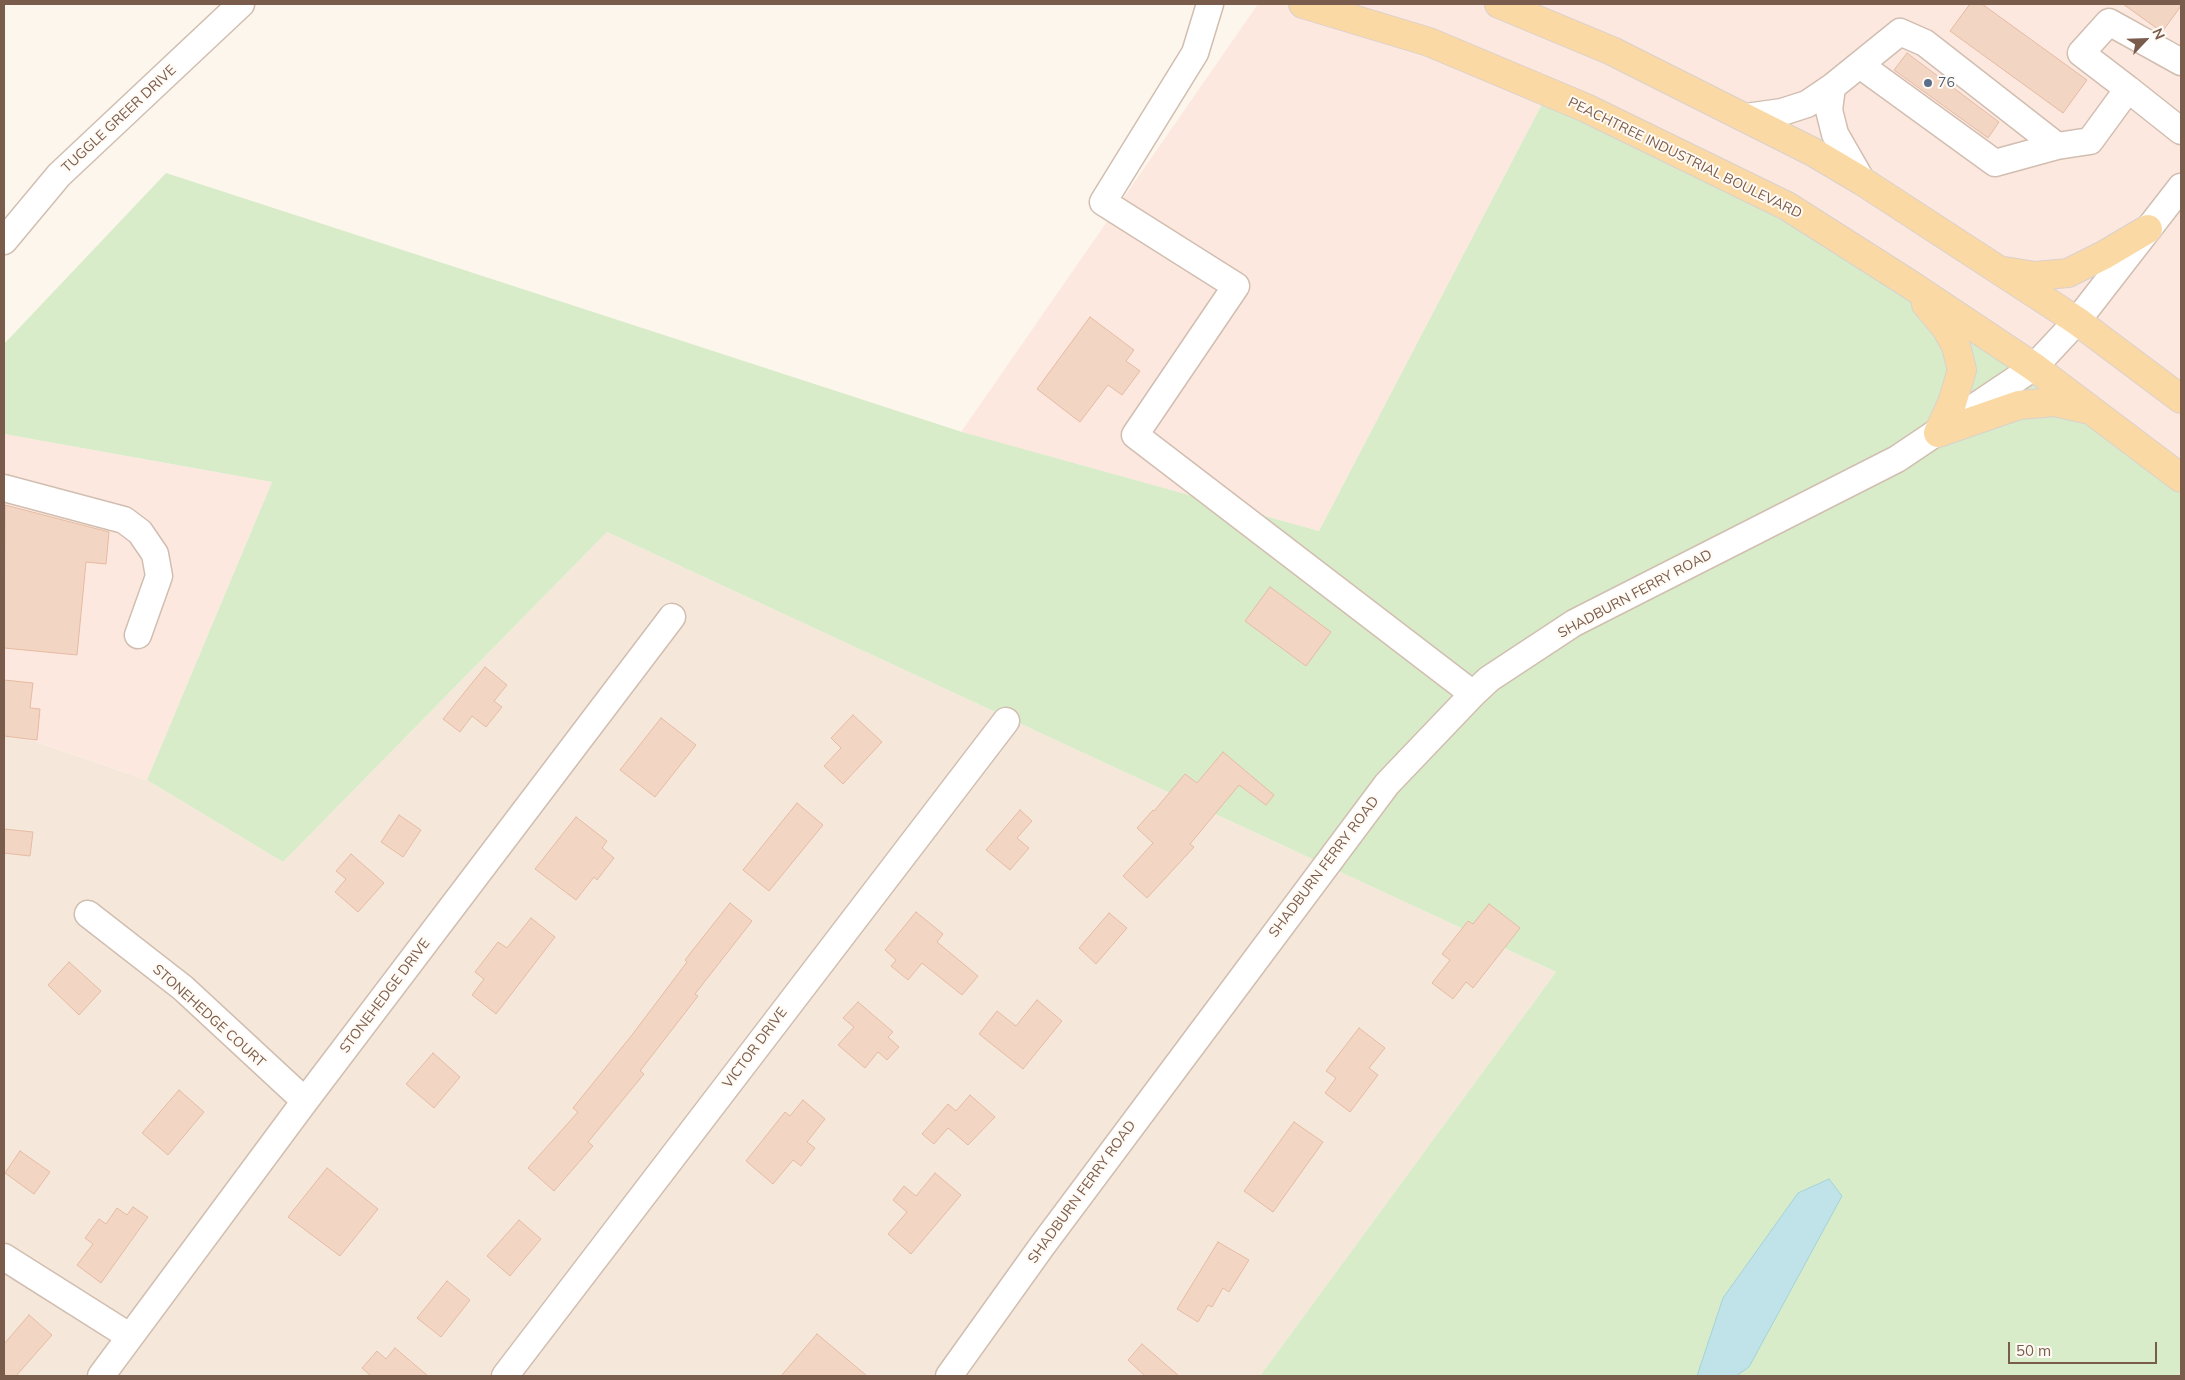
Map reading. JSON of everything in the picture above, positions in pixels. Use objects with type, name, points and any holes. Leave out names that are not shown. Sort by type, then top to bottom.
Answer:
[{"type":"main road","name":"PEACHTREE INDUSTRIAL BOULEVARD","points":[[1304,4],[1428,42],[1586,108],[1787,206],[1908,283],[2034,367],[2181,478]]},
{"type":"main road","points":[[1499,4],[1612,51],[1746,116],[1813,152],[1862,181],[2000,270],[2077,322],[2181,399]]},
{"type":"main road","points":[[2000,270],[2035,276],[2068,273],[2104,255],[2148,229]]},
{"type":"main road","points":[[1908,283],[1946,328],[1956,346],[1962,370],[1952,404],[1938,433]]},
{"type":"main road","points":[[1938,433],[2019,406],[2055,402],[2081,407],[2098,414]]},
{"type":"street","name":"TUGGLE GREER DRIVE","points":[[4,241],[59,176],[241,4]]},
{"type":"street","points":[[1210,4],[1195,53],[1103,202],[1236,286],[1135,435],[1473,694]]},
{"type":"street","points":[[2181,62],[2109,22],[2081,53],[2181,131]]},
{"type":"street","points":[[1746,116],[1782,112],[1807,104],[1832,87],[1900,32],[1925,43],[2057,146]]},
{"type":"street","points":[[1860,65],[1995,163],[2057,146],[2090,140],[2128,89]]},
{"type":"street","points":[[1832,87],[1829,110],[1835,134],[1862,181]]},
{"type":"street","name":"SHADBURN FERRY ROAD","points":[[949,1376],[1054,1230],[1387,784],[1473,694],[1489,679],[1574,623],[1896,459],[1938,433],[2034,367],[2077,322],[2181,187]]},
{"type":"street","points":[[4,488],[124,520],[140,532],[155,554],[159,576],[138,635]]},
{"type":"street","name":"STONEHEDGE DRIVE","points":[[101,1376],[305,1101],[672,617]]},
{"type":"street","name":"VICTOR DRIVE","points":[[505,1376],[1006,721]]},
{"type":"street","name":"STONEHEDGE COURT","points":[[88,914],[183,988],[305,1101]]},
{"type":"street","points":[[4,1257],[129,1336]]},
{"type":"shaded area","points":[[1258,4],[2181,4],[2181,484],[1542,104],[1319,531],[961,432]]},
{"type":"shaded area","points":[[4,434],[272,482],[147,780],[4,731]]},
{"type":"shaded area","points":[[607,532],[1556,972],[1260,1376],[4,1376],[4,731],[147,780],[283,862]]},
{"type":"green space","points":[[1542,104],[1822,222],[2181,484],[2181,1376],[1260,1376],[1556,972],[607,532],[283,862],[147,780],[272,482],[4,434],[4,344],[166,173],[962,432],[1319,531]]},
{"type":"water","points":[[1829,1179],[1842,1196],[1749,1367],[1736,1376],[1697,1376],[1723,1298],[1798,1193]]},
{"type":"building","points":[[1970,4],[1982,4],[2087,80],[2063,113],[1950,31]]},
{"type":"building","points":[[2123,4],[2181,4],[2181,6],[2162,32]]},
{"type":"building","points":[[1907,53],[1999,122],[1988,138],[1894,70]]},
{"type":"building","points":[[1090,317],[1134,350],[1126,361],[1140,371],[1122,395],[1108,385],[1080,422],[1037,389]]},
{"type":"building","points":[[5,505],[109,532],[106,564],[86,562],[77,655],[4,648]]},
{"type":"building","points":[[1270,587],[1331,632],[1306,666],[1245,621]]},
{"type":"building","points":[[485,667],[507,685],[494,701],[502,707],[486,727],[472,716],[460,732],[443,719]]},
{"type":"building","points":[[4,680],[33,683],[30,708],[40,709],[37,740],[4,736]]},
{"type":"building","points":[[853,715],[882,742],[843,784],[824,766],[841,748],[831,738]]},
{"type":"building","points":[[661,718],[696,745],[655,797],[620,770]]},
{"type":"building","points":[[1223,752],[1274,795],[1266,805],[1239,785],[1190,844],[1194,847],[1147,898],[1123,876],[1153,843],[1137,828],[1185,774],[1197,783]]},
{"type":"building","points":[[797,803],[823,825],[769,891],[743,870]]},
{"type":"building","points":[[1020,810],[1032,821],[1017,838],[1029,848],[1010,870],[986,850]]},
{"type":"building","points":[[399,815],[421,830],[403,857],[381,842]]},
{"type":"building","points":[[576,817],[607,841],[602,848],[614,858],[597,880],[594,877],[576,900],[535,869]]},
{"type":"building","points":[[4,829],[33,832],[30,856],[4,853]]},
{"type":"building","points":[[351,854],[384,883],[358,912],[335,892],[346,879],[336,871]]},
{"type":"building","points":[[730,903],[752,921],[695,994],[698,996],[640,1071],[644,1074],[588,1142],[593,1146],[554,1191],[528,1168],[578,1112],[573,1108],[632,1035],[687,962],[685,960]]},
{"type":"building","points":[[1489,904],[1520,928],[1473,988],[1466,982],[1453,999],[1432,983],[1450,960],[1442,954],[1468,921],[1473,924]]},
{"type":"building","points":[[916,912],[943,934],[937,942],[978,976],[962,995],[922,963],[908,980],[891,966],[896,960],[885,950]]},
{"type":"building","points":[[1109,913],[1127,928],[1096,964],[1079,948]]},
{"type":"building","points":[[531,918],[555,937],[496,1014],[472,995],[484,979],[475,972],[498,942],[507,948]]},
{"type":"building","points":[[69,962],[101,991],[79,1015],[48,985]]},
{"type":"building","points":[[1037,1000],[1062,1021],[1023,1069],[979,1034],[997,1011],[1016,1026]]},
{"type":"building","points":[[858,1002],[893,1032],[888,1037],[899,1047],[887,1060],[878,1052],[865,1068],[838,1045],[854,1027],[843,1018]]},
{"type":"building","points":[[1359,1028],[1385,1048],[1369,1068],[1378,1075],[1350,1112],[1325,1093],[1336,1078],[1326,1071]]},
{"type":"building","points":[[433,1053],[460,1077],[434,1108],[406,1084]]},
{"type":"building","points":[[179,1090],[204,1112],[168,1155],[142,1133]]},
{"type":"building","points":[[970,1095],[995,1117],[968,1145],[948,1128],[934,1144],[922,1134],[948,1104],[956,1111]]},
{"type":"building","points":[[803,1100],[825,1119],[807,1142],[815,1148],[801,1166],[793,1160],[773,1184],[746,1161],[785,1112],[790,1116]]},
{"type":"building","points":[[1294,1122],[1323,1142],[1273,1212],[1244,1191]]},
{"type":"building","points":[[20,1151],[50,1172],[34,1194],[5,1173]]},
{"type":"building","points":[[327,1168],[378,1209],[340,1256],[288,1217]]},
{"type":"building","points":[[935,1173],[961,1195],[911,1254],[888,1234],[907,1212],[893,1200],[904,1186],[916,1196]]},
{"type":"building","points":[[133,1207],[148,1217],[101,1283],[77,1265],[93,1244],[85,1238],[99,1219],[106,1224],[117,1208],[127,1215]]},
{"type":"building","points":[[519,1220],[541,1239],[510,1276],[487,1256]]},
{"type":"building","points":[[1218,1242],[1249,1260],[1229,1292],[1223,1288],[1212,1307],[1208,1305],[1198,1322],[1177,1309]]},
{"type":"building","points":[[447,1281],[470,1300],[441,1337],[417,1318]]},
{"type":"building","points":[[29,1315],[52,1335],[16,1376],[4,1376],[4,1344]]},
{"type":"building","points":[[817,1334],[867,1376],[781,1376]]},
{"type":"building","points":[[1142,1344],[1179,1376],[1145,1376],[1128,1360]]},
{"type":"building","points":[[395,1348],[428,1376],[371,1376],[362,1368],[377,1351],[386,1359]]},
{"type":"place","name":"76","points":[[1928,83]]}]
